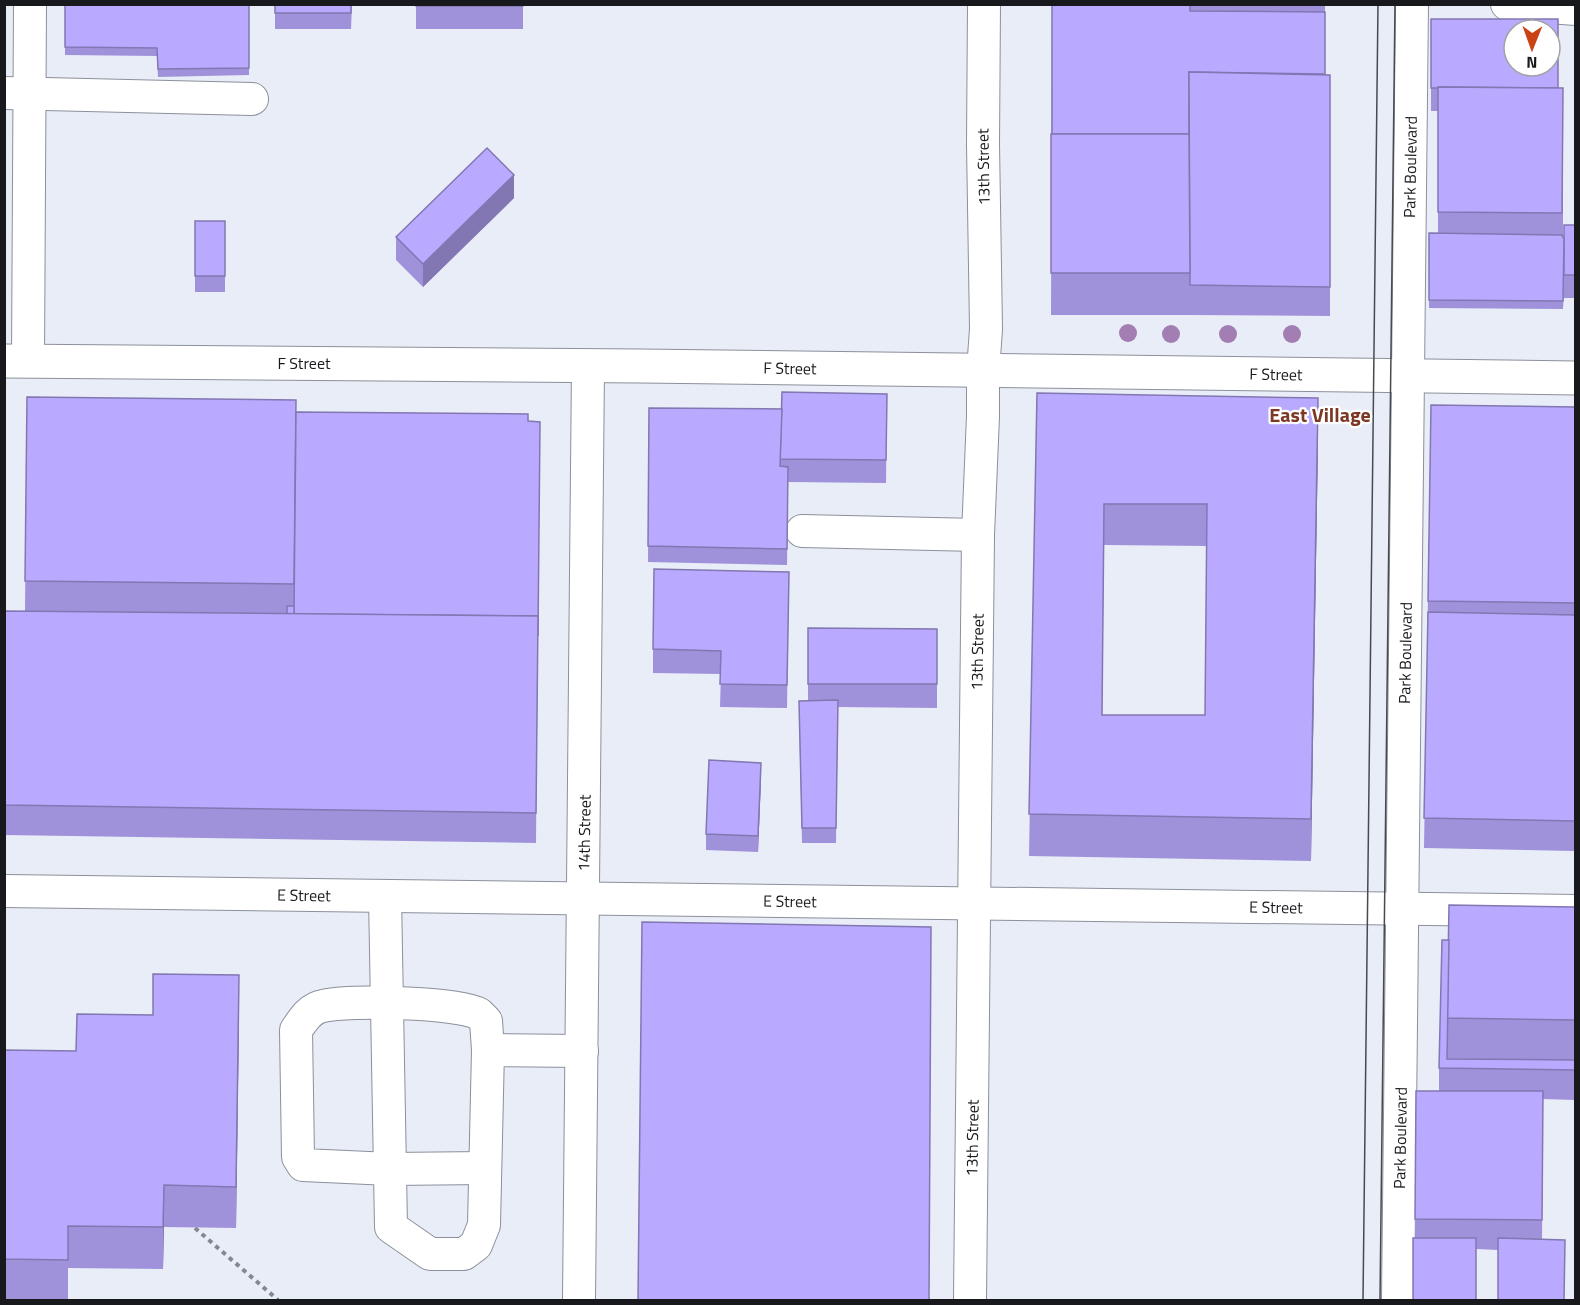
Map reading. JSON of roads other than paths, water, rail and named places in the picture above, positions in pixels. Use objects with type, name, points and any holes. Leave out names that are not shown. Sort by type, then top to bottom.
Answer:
[{"type":"main road","name":"F Street","points":[[16,361],[1575,378]]},
{"type":"street","points":[[16,361],[17,93],[30,4]]},
{"type":"street","name":"13th Street","points":[[970,1300],[978,534],[986,329],[983,144],[984,4]]},
{"type":"street","name":"Park Boulevard","points":[[1398,1300],[1412,4]]},
{"type":"street","points":[[1507,4],[1575,9]]},
{"type":"street","points":[[17,93],[252,99]]},
{"type":"street","name":"14th Street","points":[[579,1300],[588,366]]},
{"type":"street","points":[[802,531],[978,534]]},
{"type":"street","name":"E Street","points":[[4,891],[1575,910]]},
{"type":"street","points":[[385,896],[387,1003],[390,1169],[391,1227],[430,1254],[464,1254],[476,1245],[484,1225],[488,1050],[486,1021],[480,1014],[459,1008],[387,1003],[321,1006],[306,1014],[297,1030],[298,1157],[303,1165],[390,1169],[485,1168]]},
{"type":"street","points":[[488,1050],[582,1051]]},
{"type":"tram line","points":[[1363,1300],[1378,4]]},
{"type":"tram line","points":[[1380,1300],[1395,4]]},
{"type":"district","name":"East Village","points":[[1320,414]]}]
